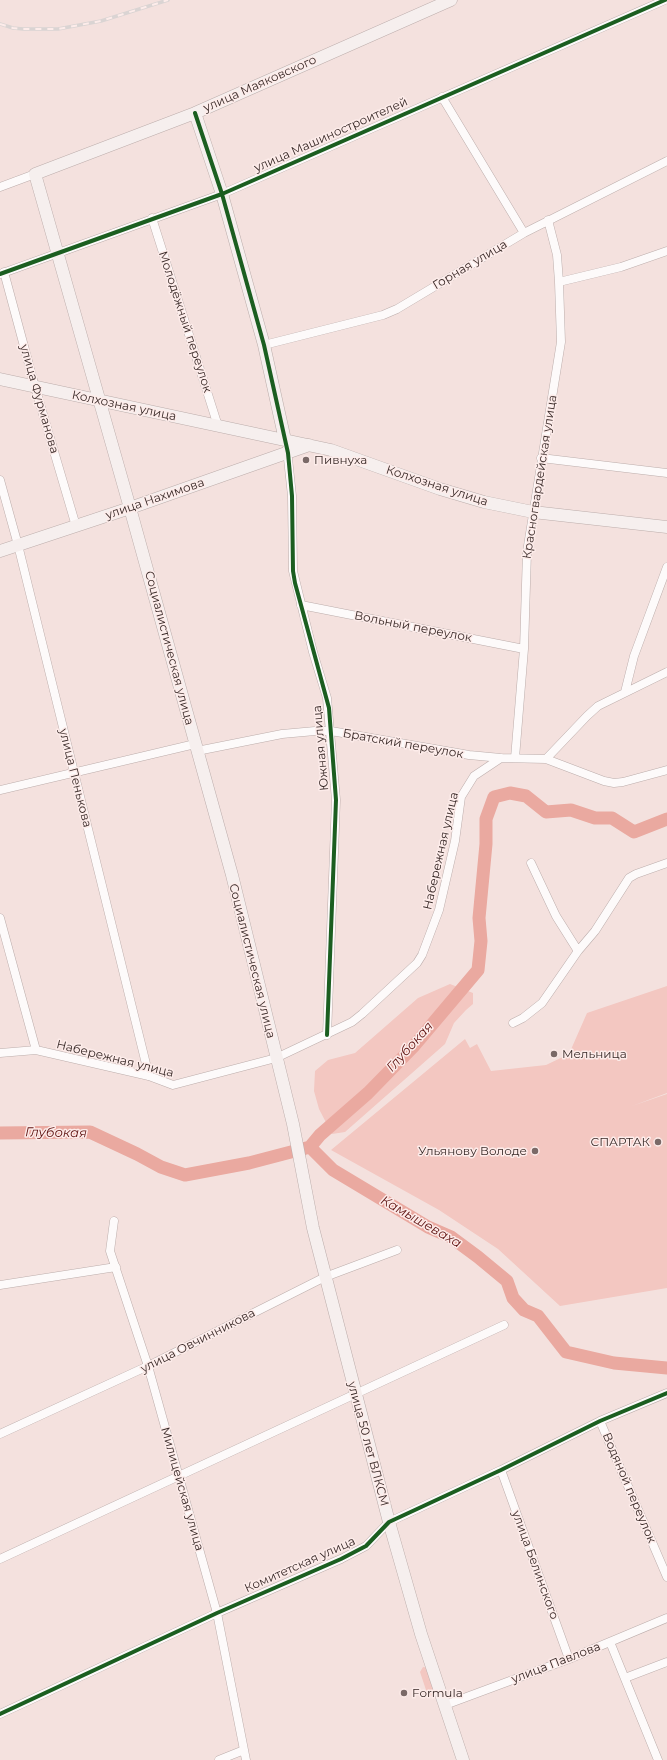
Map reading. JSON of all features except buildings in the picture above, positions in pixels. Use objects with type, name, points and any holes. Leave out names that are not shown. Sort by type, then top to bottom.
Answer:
[{"type":"main road","name":"улица Маяковского","points":[[35,174],[195,113],[451,0]]},
{"type":"main road","points":[[195,113],[222,194],[264,344],[285,440]]},
{"type":"main road","name":"Социалистическая улица","points":[[35,174],[100,401],[232,876],[293,1124]]},
{"type":"main road","name":"Колхозная улица","points":[[0,379],[331,450],[440,489],[484,502],[533,512],[667,527]]},
{"type":"main road","name":"улица Нахимова","points":[[0,551],[130,508],[310,445]]},
{"type":"main road","name":"улица 50 лет ВЛКСМ","points":[[293,1124],[312,1228],[389,1522],[421,1634],[462,1760]]},
{"type":"street","name":"улица Машиностроителей","points":[[2,273],[222,194],[665,0]]},
{"type":"street","points":[[442,97],[524,233]]},
{"type":"street","name":"Горная улица","points":[[264,344],[377,316],[397,309],[524,233],[667,161]]},
{"type":"street","name":"улица Маяковского","points":[[0,188],[35,174]]},
{"type":"street","name":"Молодёжный переулок","points":[[152,218],[218,426]]},
{"type":"street","name":"Красногвардейская улица","points":[[515,758],[524,649],[527,552],[541,458],[561,342],[560,282],[557,255],[548,220]]},
{"type":"street","points":[[560,282],[621,267],[667,251]]},
{"type":"street","name":"улица Фурманова","points":[[2,273],[76,526]]},
{"type":"street","name":"Южная улица","points":[[285,440],[288,453],[292,496],[293,571],[313,652],[327,698],[336,800],[327,1035]]},
{"type":"street","points":[[541,458],[667,473]]},
{"type":"street","name":"улица Пенькова","points":[[0,480],[18,545],[149,1076]]},
{"type":"street","points":[[625,692],[634,656],[667,567]]},
{"type":"street","name":"Вольный переулок","points":[[301,605],[524,649]]},
{"type":"street","points":[[546,759],[598,706],[667,672]]},
{"type":"street","name":"Братский переулок","points":[[0,790],[196,748],[288,734],[331,731],[470,755],[515,758]]},
{"type":"street","name":"Набережная улица","points":[[0,1053],[36,1050],[149,1076],[173,1085],[276,1058],[352,1022],[417,963],[422,955],[439,910],[455,841],[461,796],[474,776],[501,758]]},
{"type":"street","points":[[515,758],[546,759],[604,781],[614,783],[667,770]]},
{"type":"street","points":[[531,863],[556,916],[578,951]]},
{"type":"street","points":[[513,1023],[524,1018],[542,1003],[578,951],[595,931],[629,878],[667,863]]},
{"type":"street","points":[[0,918],[36,1050]]},
{"type":"street","name":"Милицейская улица","points":[[114,1221],[110,1251],[148,1366],[217,1613],[246,1760]]},
{"type":"street","name":"улица Овчинникова","points":[[0,1434],[148,1366],[325,1277],[397,1250]]},
{"type":"street","points":[[0,1285],[116,1267]]},
{"type":"street","points":[[0,1559],[504,1325]]},
{"type":"street","name":"Комитетская улица","points":[[0,1714],[217,1613],[341,1559],[366,1546],[389,1522],[502,1470],[600,1421],[667,1393]]},
{"type":"street","name":"Водяной переулок","points":[[600,1421],[667,1577]]},
{"type":"street","name":"улица Белинского","points":[[502,1470],[569,1659]]},
{"type":"street","name":"улица Павлова","points":[[444,1705],[569,1659],[667,1618]]},
{"type":"street","points":[[610,1642],[658,1760]]},
{"type":"street","points":[[625,1678],[667,1662]]},
{"type":"street","points":[[219,1760],[244,1750]]},
{"type":"shaded area","points":[[450,984],[473,993],[473,1004],[454,1023],[445,1044],[345,1132],[332,1134],[319,1109],[314,1091],[315,1071],[328,1060],[355,1053],[418,998]]},
{"type":"shaded area","points":[[667,986],[667,1093],[632,1106],[667,1094],[667,1288],[560,1306],[498,1249],[439,1210],[331,1150],[465,1039],[470,1048],[477,1044],[491,1071],[546,1065],[569,1054],[587,1013]]},
{"type":"shaded area","points":[[423,1667],[429,1668],[436,1691],[434,1695],[431,1696],[427,1693],[420,1672]]},
{"type":"waterway","name":"Глубокая","points":[[0,1133],[90,1132],[161,1167],[185,1175],[249,1163],[310,1147],[320,1135],[368,1093],[413,1047],[478,970],[481,941],[479,918],[486,844],[486,819],[494,797],[510,793],[526,796],[546,812],[571,810],[595,818],[612,818],[634,832],[667,819]]},
{"type":"waterway","name":"Камышеваха","points":[[310,1147],[333,1170],[428,1227],[451,1237],[478,1257],[507,1281],[513,1298],[524,1310],[538,1316],[566,1352],[614,1363],[667,1368]]},
{"type":"railway","points":[[0,24],[23,29],[58,29],[101,21],[168,0]]},
{"type":"cycle path","points":[[0,274],[222,194],[665,0]]},
{"type":"cycle path","points":[[195,113],[222,194],[264,345],[288,453],[292,496],[293,571],[295,583],[329,708],[336,800],[327,1035]]},
{"type":"cycle path","points":[[0,1714],[217,1613],[341,1559],[366,1546],[389,1522],[501,1470],[600,1421],[667,1393]]},
{"type":"place","name":"Пивнуха","points":[[306,460]]},
{"type":"place","name":"Мельница","points":[[554,1054]]},
{"type":"place","name":"СПАРТАК","points":[[658,1142]]},
{"type":"place","name":"Ульянову Володе","points":[[535,1151]]},
{"type":"place","name":"Formula","points":[[404,1693]]}]
